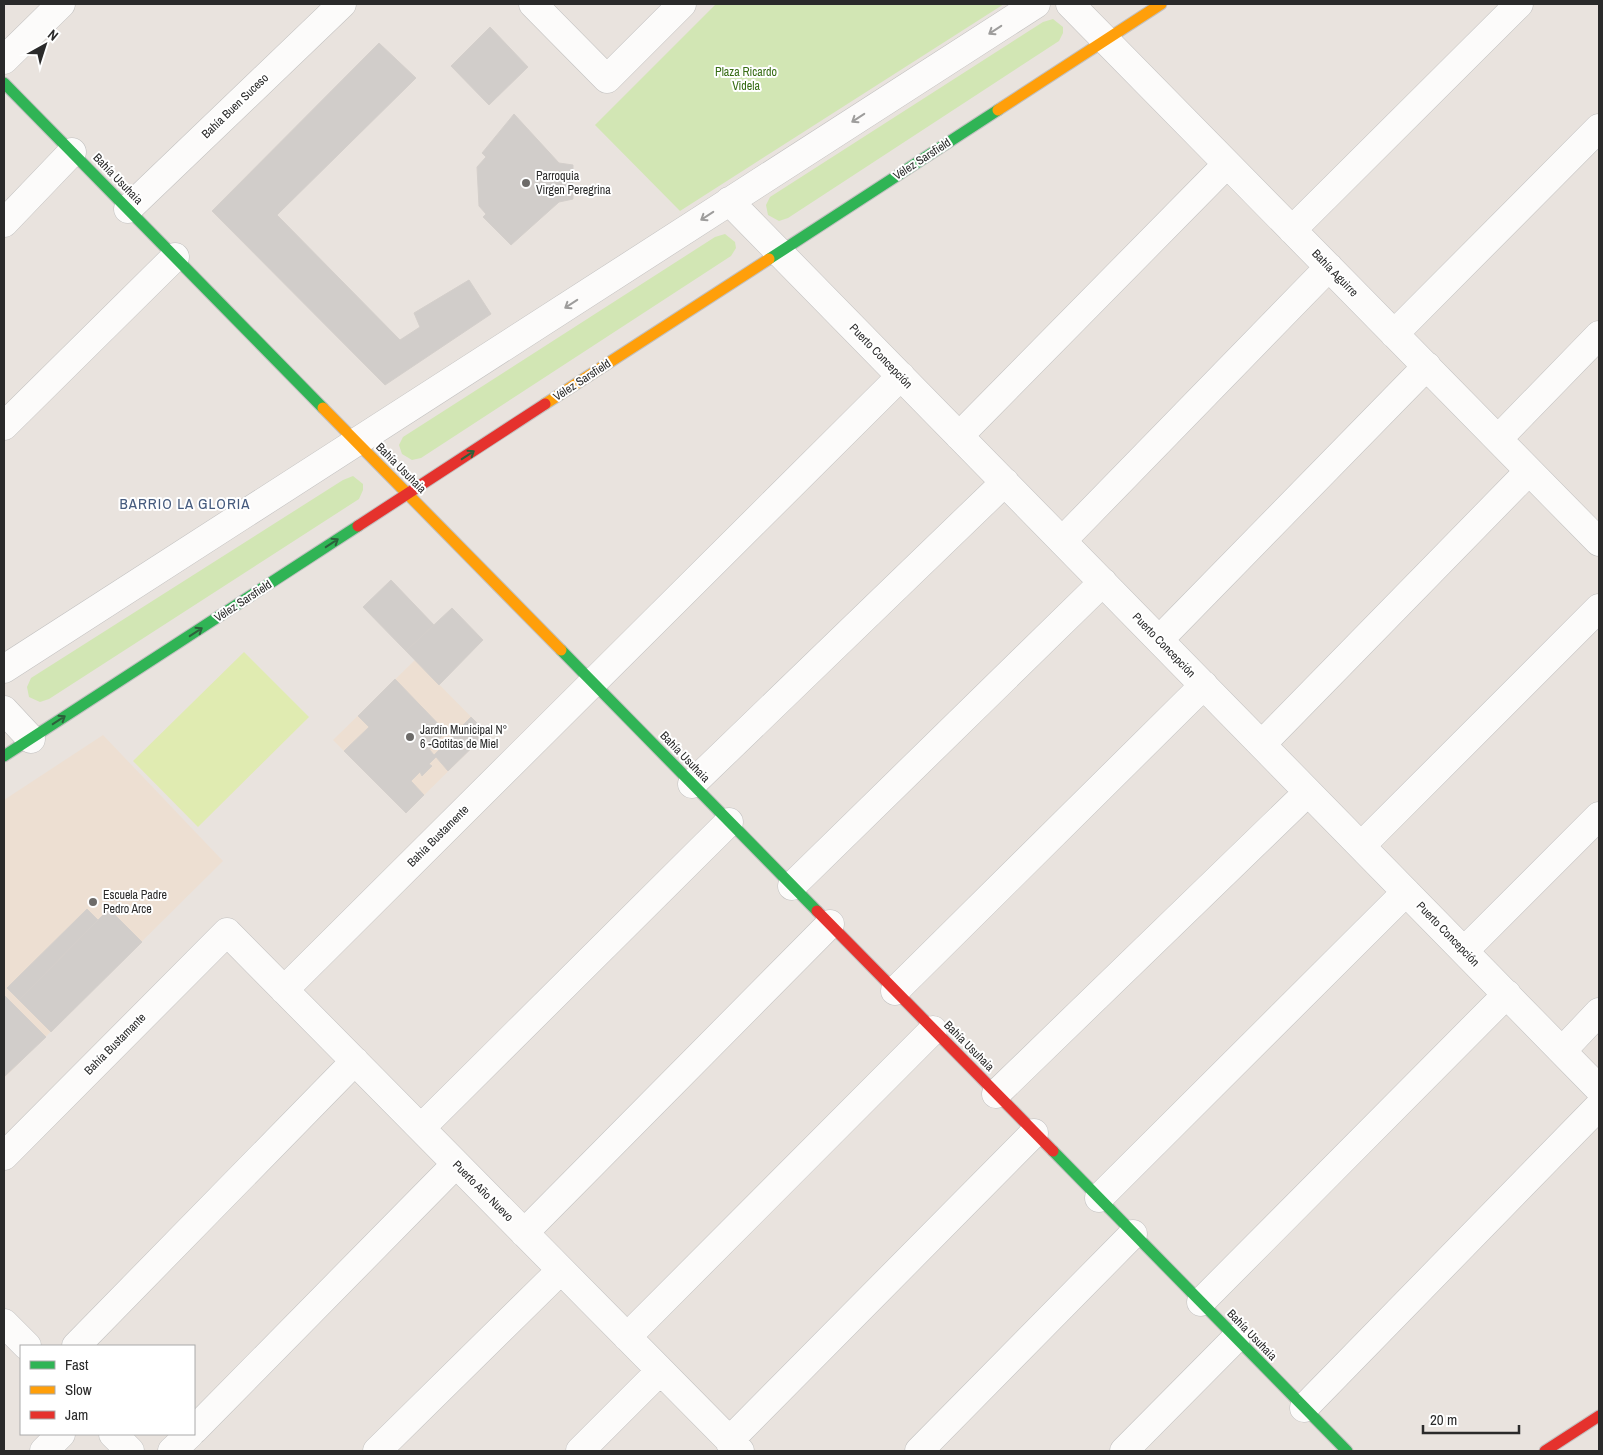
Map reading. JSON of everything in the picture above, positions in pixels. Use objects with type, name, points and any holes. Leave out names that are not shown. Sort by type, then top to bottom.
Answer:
[{"type":"street","points":[[4,60],[61,4]]},
{"type":"street","name":"Bahía Buen Suceso","points":[[128,209],[342,4]]},
{"type":"street","points":[[533,4],[607,79],[682,4]]},
{"type":"street","points":[[4,669],[1036,4]]},
{"type":"street","name":"Bahía Aguirre","points":[[1070,4],[1599,542]]},
{"type":"street","name":"Vélez Sarsfield","points":[[4,756],[1161,4]]},
{"type":"street","points":[[1292,230],[1518,4]]},
{"type":"street","name":"Bahía Usuhaia","points":[[4,82],[1347,1451]]},
{"type":"street","points":[[1394,334],[1599,128]]},
{"type":"street","points":[[4,223],[72,152]]},
{"type":"street","points":[[959,436],[1227,164]]},
{"type":"street","name":"Puerto Concepción","points":[[730,201],[1599,1089]]},
{"type":"street","points":[[4,426],[175,257]]},
{"type":"street","points":[[1062,541],[1329,267]]},
{"type":"street","points":[[1498,439],[1599,335]]},
{"type":"street","points":[[1159,640],[1427,366]]},
{"type":"street","name":"Bahía Bustamente","points":[[284,990],[901,376]]},
{"type":"street","points":[[1262,744],[1529,470]]},
{"type":"street","points":[[692,784],[1004,482]]},
{"type":"street","points":[[792,886],[1103,582]]},
{"type":"street","points":[[1361,846],[1599,608]]},
{"type":"street","points":[[895,991],[1204,685]]},
{"type":"street","points":[[4,710],[31,739]]},
{"type":"street","points":[[996,1094],[1308,792]]},
{"type":"street","points":[[1464,951],[1599,816]]},
{"type":"street","points":[[421,1128],[729,822]]},
{"type":"street","points":[[1098,1198],[1406,892]]},
{"type":"street","points":[[524,1232],[830,924]]},
{"type":"street","name":"Puerto Año Nuevo","points":[[227,932],[734,1446]]},
{"type":"street","name":"Bahía Bustamante","points":[[4,1156],[227,932]]},
{"type":"street","points":[[1201,1302],[1506,994]]},
{"type":"street","points":[[1562,1050],[1599,1012]]},
{"type":"street","points":[[627,1338],[933,1030]]},
{"type":"street","points":[[77,1345],[355,1061]]},
{"type":"street","points":[[1304,1408],[1599,1106]]},
{"type":"street","points":[[734,1446],[1034,1132]]},
{"type":"street","points":[[195,1429],[456,1164]]},
{"type":"street","points":[[920,1451],[1133,1234]]},
{"type":"street","points":[[377,1451],[561,1270]]},
{"type":"street","points":[[4,1323],[26,1345]]},
{"type":"street","points":[[1124,1451],[1236,1338]]},
{"type":"street","points":[[580,1451],[660,1371]]},
{"type":"street","points":[[1544,1451],[1599,1416]]},
{"type":"street","points":[[44,1451],[60,1435]]},
{"type":"street","points":[[113,1435],[130,1451]]},
{"type":"street","points":[[172,1451],[189,1435]]},
{"type":"shaded area","name":"Jardín Municipal N° 6 -Gotitas de Miel","points":[[415,660],[487,733],[406,813],[333,740]]},
{"type":"shaded area","name":"Escuela Padre Pedro Arce","points":[[103,735],[223,861],[4,1078],[4,800]]},
{"type":"green space","name":"Plaza Ricardo Videla","points":[[716,4],[1004,4],[680,211],[595,125]]},
{"type":"green space","points":[[1053,19],[1063,27],[1063,33],[1059,41],[788,218],[779,221],[768,215],[766,205],[770,197],[1043,22]]},
{"type":"green space","points":[[725,234],[735,242],[736,248],[731,256],[421,458],[412,460],[402,454],[399,445],[403,437],[715,237]]},
{"type":"green space","points":[[353,476],[363,484],[363,490],[359,499],[49,699],[40,702],[29,697],[27,687],[31,678],[343,480]]},
{"type":"green space","points":[[244,652],[309,717],[198,827],[133,761]]},
{"type":"building","points":[[490,27],[528,67],[489,105],[451,66]]},
{"type":"building","points":[[379,43],[416,78],[277,215],[400,340],[420,327],[414,313],[469,280],[491,314],[385,385],[212,211]]},
{"type":"building","name":"Parroquia Virgen Peregrina","points":[[514,114],[559,163],[573,165],[573,199],[559,202],[511,245],[483,217],[486,214],[479,206],[477,167],[486,157],[482,153]]},
{"type":"building","points":[[391,580],[434,625],[406,651],[363,607]]},
{"type":"building","points":[[452,608],[483,640],[439,685],[406,651]]},
{"type":"building","name":"Jardín Municipal N° 6 -Gotitas de Miel","points":[[395,679],[446,732],[429,749],[434,755],[471,717],[487,733],[448,771],[436,757],[429,764],[432,766],[422,776],[420,772],[411,781],[424,795],[406,813],[344,751],[369,727],[358,716]]},
{"type":"building","points":[[87,909],[98,920],[19,1000],[7,988]]},
{"type":"building","points":[[109,909],[142,942],[51,1032],[19,1000]]},
{"type":"building","points":[[4,995],[46,1037],[5,1076],[4,1075]]},
{"type":"traffic: fast","points":[[4,83],[323,408]]},
{"type":"traffic: fast","points":[[769,259],[998,110]]},
{"type":"traffic: fast","points":[[4,756],[358,526]]},
{"type":"traffic: fast","points":[[561,650],[817,911]]},
{"type":"traffic: fast","points":[[1053,1151],[1347,1451]]},
{"type":"traffic: slow","points":[[998,110],[1161,4]]},
{"type":"traffic: slow","points":[[545,404],[769,259]]},
{"type":"traffic: slow","points":[[323,408],[561,650]]},
{"type":"traffic: jam","points":[[358,526],[545,404]]},
{"type":"traffic: jam","points":[[817,911],[1053,1151]]},
{"type":"traffic: jam","points":[[1545,1451],[1599,1416]]},
{"type":"place","name":"Parroquia Virgen Peregrina","points":[[526,183]]},
{"type":"place","name":"Jardín Municipal N° 6 -Gotitas de Miel","points":[[410,737]]},
{"type":"place","name":"Escuela Padre Pedro Arce","points":[[93,902]]},
{"type":"district","name":"BARRIO LA GLORIA","points":[[185,503]]}]
